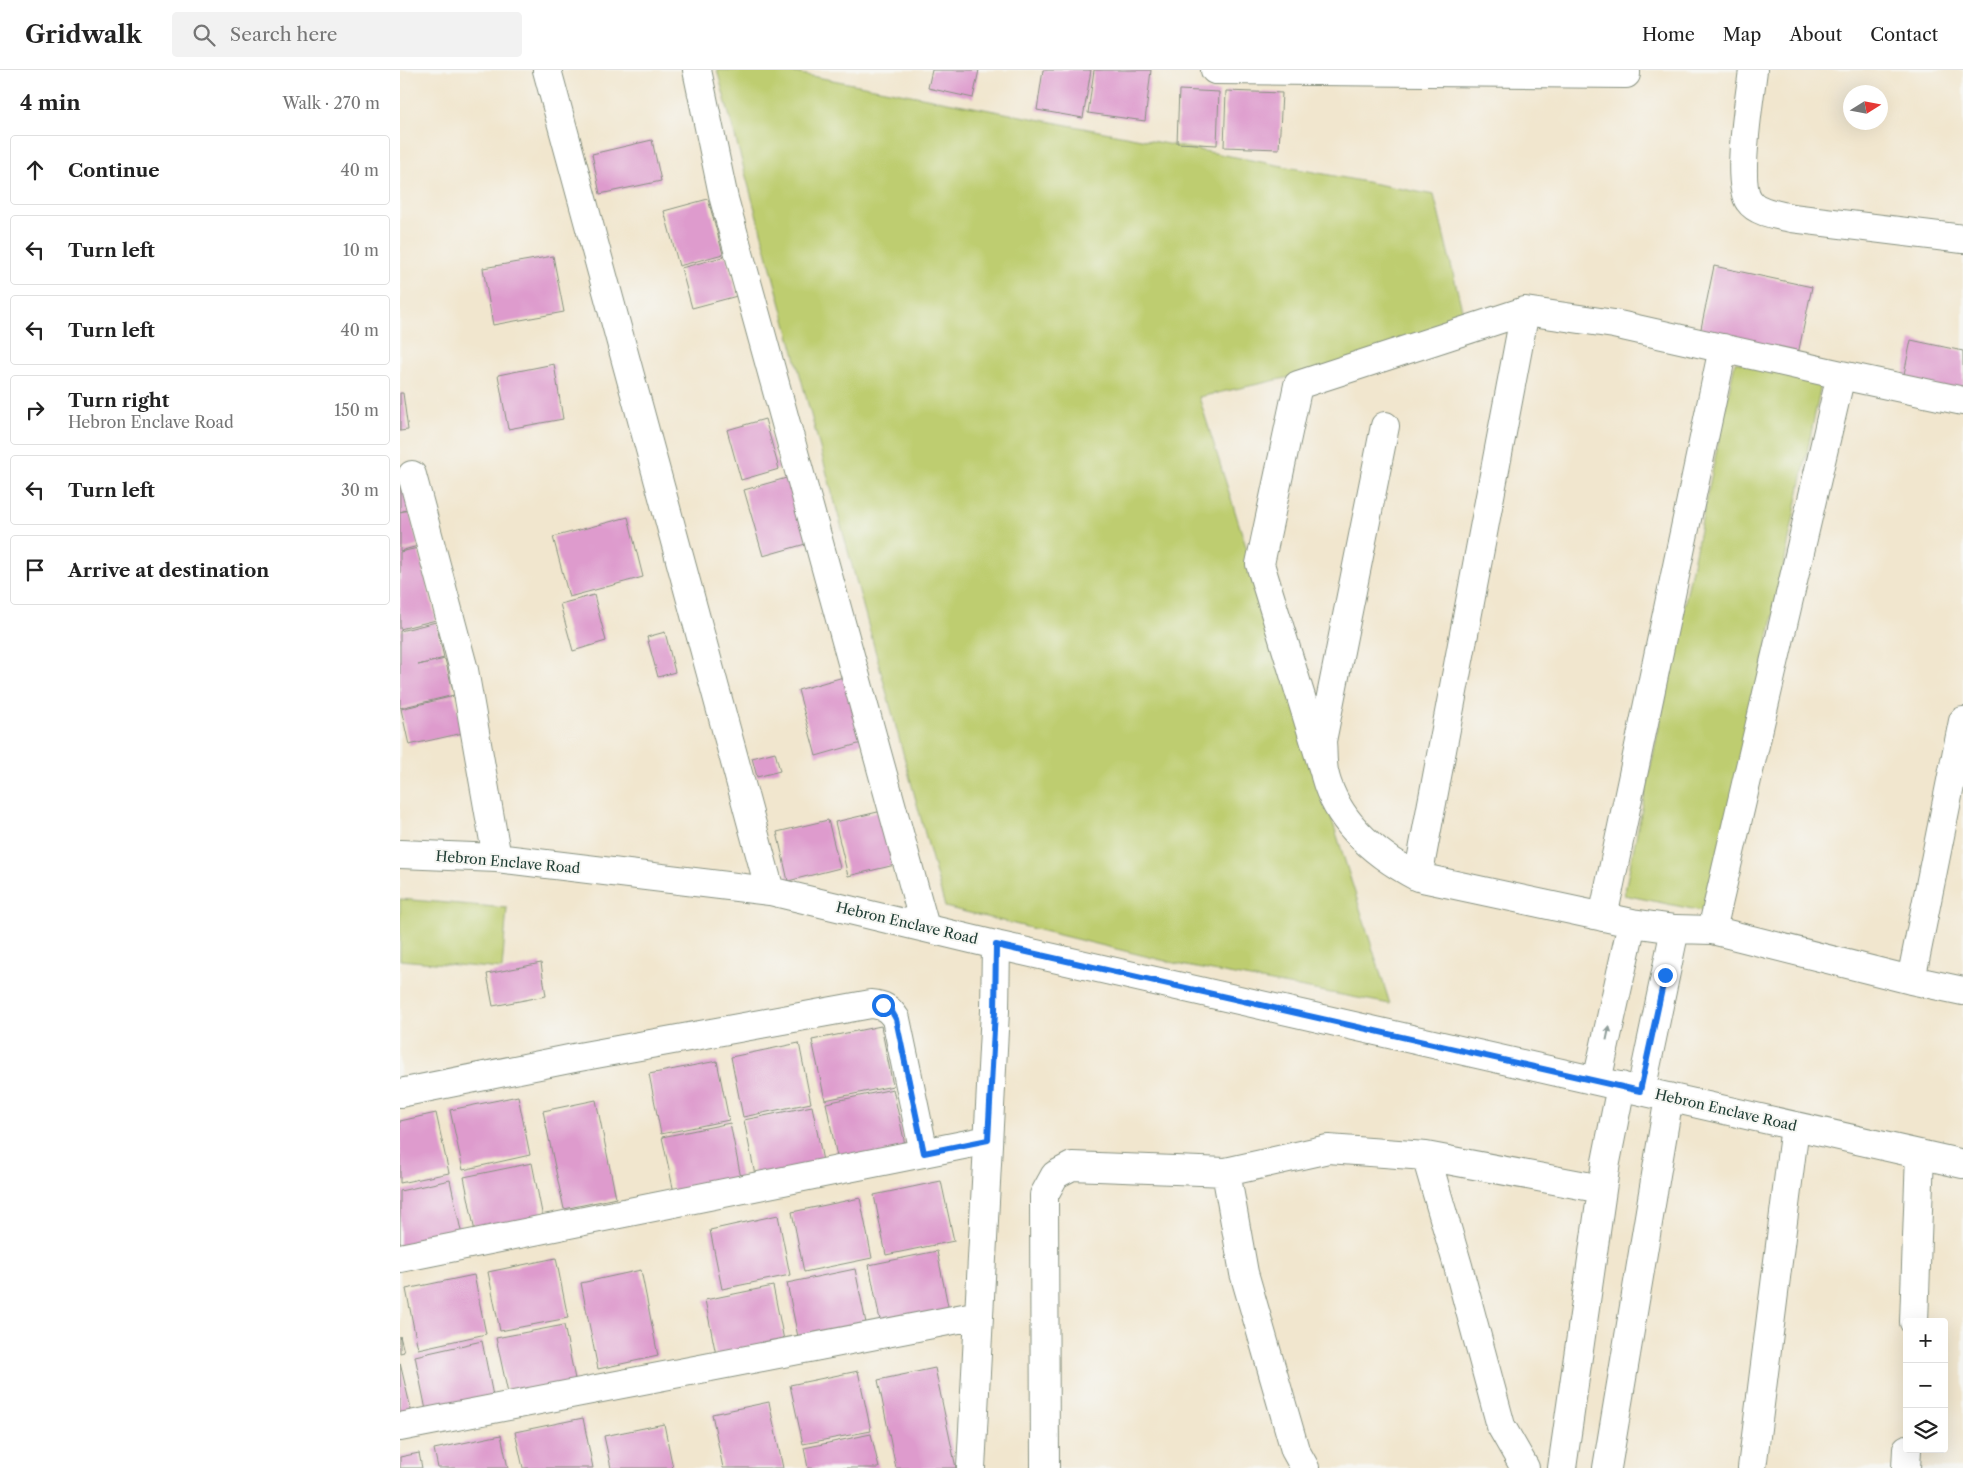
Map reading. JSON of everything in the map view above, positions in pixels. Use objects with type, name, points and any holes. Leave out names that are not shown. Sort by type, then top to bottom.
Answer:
[{"type":"street","points":[[547,70],[770,891]]},
{"type":"street","points":[[697,70],[724,199],[925,927]]},
{"type":"street","points":[[1214,70],[1626,74],[1626,70]]},
{"type":"street","points":[[1753,70],[1744,153],[1744,185],[1749,201],[1756,207],[1767,212],[1792,218],[1963,239]]},
{"type":"street","points":[[1418,877],[1525,311]]},
{"type":"street","points":[[1963,401],[1614,324],[1525,311],[1298,385],[1260,564],[1324,775],[1337,806],[1354,830],[1372,848],[1394,864],[1418,877],[1632,923],[1675,929],[1712,930],[1911,980],[1963,990]]},
{"type":"street","points":[[1603,917],[1723,348]]},
{"type":"street","points":[[1712,930],[1841,374]]},
{"type":"street","points":[[1324,775],[1322,741],[1385,426]]},
{"type":"street","points":[[412,475],[464,670],[497,858]]},
{"type":"street","points":[[1911,980],[1963,721]]},
{"type":"street","name":"Hebron Enclave Road","points":[[400,854],[497,858],[770,891],[996,945],[1963,1164]]},
{"type":"street","points":[[1562,1468],[1602,1188],[1620,1086],[1632,923]]},
{"type":"street","points":[[1620,1086],[1675,929]]},
{"type":"street","points":[[972,1468],[995,1011],[996,945]]},
{"type":"street","points":[[400,1093],[579,1057],[871,1004],[883,1005],[891,1010],[896,1019],[924,1153]]},
{"type":"street","points":[[1607,1468],[1669,1097]]},
{"type":"street","points":[[1752,1468],[1795,1126]]},
{"type":"street","points":[[400,1258],[988,1140]]},
{"type":"street","points":[[1044,1468],[1044,1195],[1055,1175],[1072,1166],[1226,1172],[1328,1149],[1426,1156],[1602,1188]]},
{"type":"street","points":[[1914,1318],[1920,1154]]},
{"type":"street","points":[[1426,1156],[1501,1426],[1525,1468]]},
{"type":"street","points":[[1226,1172],[1244,1274],[1295,1450],[1305,1468]]},
{"type":"street","points":[[400,1427],[979,1315]]},
{"type":"street","points":[[1906,1468],[1907,1453]]},
{"type":"green space","points":[[717,70],[780,70],[1434,195],[1469,338],[1199,397],[1390,1004],[1186,966],[945,907]]},
{"type":"green space","points":[[1735,362],[1822,380],[1712,913],[1624,895]]},
{"type":"green space","points":[[400,899],[507,908],[502,969],[400,960]]},
{"type":"building","points":[[932,70],[979,70],[973,98],[928,88]]},
{"type":"building","points":[[1043,70],[1091,70],[1083,118],[1037,110]]},
{"type":"building","points":[[1094,70],[1151,70],[1145,121],[1088,113]]},
{"type":"building","points":[[1179,90],[1219,92],[1217,145],[1177,143]]},
{"type":"building","points":[[1226,91],[1282,93],[1279,149],[1224,147]]},
{"type":"building","points":[[652,140],[661,181],[600,194],[592,154]]},
{"type":"building","points":[[708,199],[723,254],[679,266],[664,211]]},
{"type":"building","points":[[553,256],[564,312],[493,325],[483,268]]},
{"type":"building","points":[[726,256],[737,296],[692,308],[681,268]]},
{"type":"building","points":[[1714,266],[1812,287],[1797,359],[1699,338]]},
{"type":"building","points":[[1911,340],[1963,351],[1963,392],[1903,379]]},
{"type":"building","points":[[554,364],[563,419],[508,429],[498,375]]},
{"type":"building","points":[[400,393],[403,393],[408,430],[400,431]]},
{"type":"building","points":[[765,419],[779,469],[741,480],[727,430]]},
{"type":"building","points":[[400,475],[409,509],[400,512]]},
{"type":"building","points":[[790,477],[809,543],[763,556],[744,490]]},
{"type":"building","points":[[409,510],[418,546],[400,551],[400,512]]},
{"type":"building","points":[[628,517],[643,577],[569,597],[553,537]]},
{"type":"building","points":[[418,548],[436,620],[400,629],[400,552]]},
{"type":"building","points":[[594,595],[606,641],[573,651],[560,604]]},
{"type":"building","points":[[436,622],[444,658],[418,665],[445,659],[454,695],[400,708],[400,631]]},
{"type":"building","points":[[665,632],[675,672],[658,677],[647,637]]},
{"type":"building","points":[[847,676],[865,742],[816,756],[798,690]]},
{"type":"building","points":[[454,696],[463,733],[409,745],[401,709]]},
{"type":"building","points":[[775,752],[780,771],[757,777],[752,758]]},
{"type":"building","points":[[882,811],[895,865],[848,876],[835,822]]},
{"type":"building","points":[[828,820],[840,868],[788,881],[777,832]]},
{"type":"building","points":[[541,963],[546,996],[493,1006],[487,974]]},
{"type":"building","points":[[881,1026],[893,1086],[825,1100],[812,1040]]},
{"type":"building","points":[[799,1043],[811,1103],[743,1117],[731,1057]]},
{"type":"building","points":[[717,1061],[729,1120],[661,1134],[649,1074]]},
{"type":"building","points":[[893,1089],[906,1149],[838,1162],[826,1103]]},
{"type":"building","points":[[518,1096],[530,1155],[463,1170],[450,1110]]},
{"type":"building","points":[[596,1100],[616,1198],[564,1209],[543,1111]]},
{"type":"building","points":[[812,1106],[824,1166],[756,1180],[744,1120]]},
{"type":"building","points":[[436,1113],[449,1173],[400,1183],[400,1121]]},
{"type":"building","points":[[730,1123],[742,1183],[675,1197],[662,1137]]},
{"type":"building","points":[[532,1163],[544,1223],[476,1237],[464,1177]]},
{"type":"building","points":[[450,1180],[463,1240],[400,1253],[400,1191]]},
{"type":"building","points":[[941,1181],[954,1241],[886,1255],[874,1195]]},
{"type":"building","points":[[860,1198],[872,1258],[804,1272],[792,1212]]},
{"type":"building","points":[[778,1215],[790,1275],[722,1289],[710,1230]]},
{"type":"building","points":[[937,1251],[949,1311],[881,1325],[869,1265]]},
{"type":"building","points":[[556,1258],[568,1318],[500,1331],[488,1272]]},
{"type":"building","points":[[855,1269],[867,1328],[799,1342],[787,1283]]},
{"type":"building","points":[[641,1270],[658,1356],[598,1369],[581,1283]]},
{"type":"building","points":[[474,1275],[486,1334],[418,1349],[406,1289]]},
{"type":"building","points":[[773,1286],[785,1345],[717,1360],[705,1300]]},
{"type":"building","points":[[564,1325],[576,1384],[509,1398],[496,1338]]},
{"type":"building","points":[[400,1336],[404,1352],[400,1353]]},
{"type":"building","points":[[482,1341],[494,1401],[427,1415],[415,1356]]},
{"type":"building","points":[[400,1363],[413,1418],[400,1421]]},
{"type":"building","points":[[935,1368],[956,1468],[896,1468],[878,1380]]},
{"type":"building","points":[[858,1371],[871,1431],[803,1444],[790,1385]]},
{"type":"building","points":[[769,1402],[783,1468],[723,1468],[712,1414]]},
{"type":"building","points":[[583,1418],[593,1468],[523,1468],[515,1432]]},
{"type":"building","points":[[664,1424],[673,1468],[611,1468],[604,1436]]},
{"type":"building","points":[[871,1434],[879,1468],[808,1468],[804,1448]]},
{"type":"building","points":[[501,1435],[508,1468],[438,1468],[434,1449]]},
{"type":"building","points":[[419,1453],[422,1468],[400,1468],[400,1457]]},
{"type":"route","points":[[883,1005],[891,1010],[896,1019],[924,1153],[988,1140],[995,1011],[996,945],[1640,1091],[1665,975]]}]
